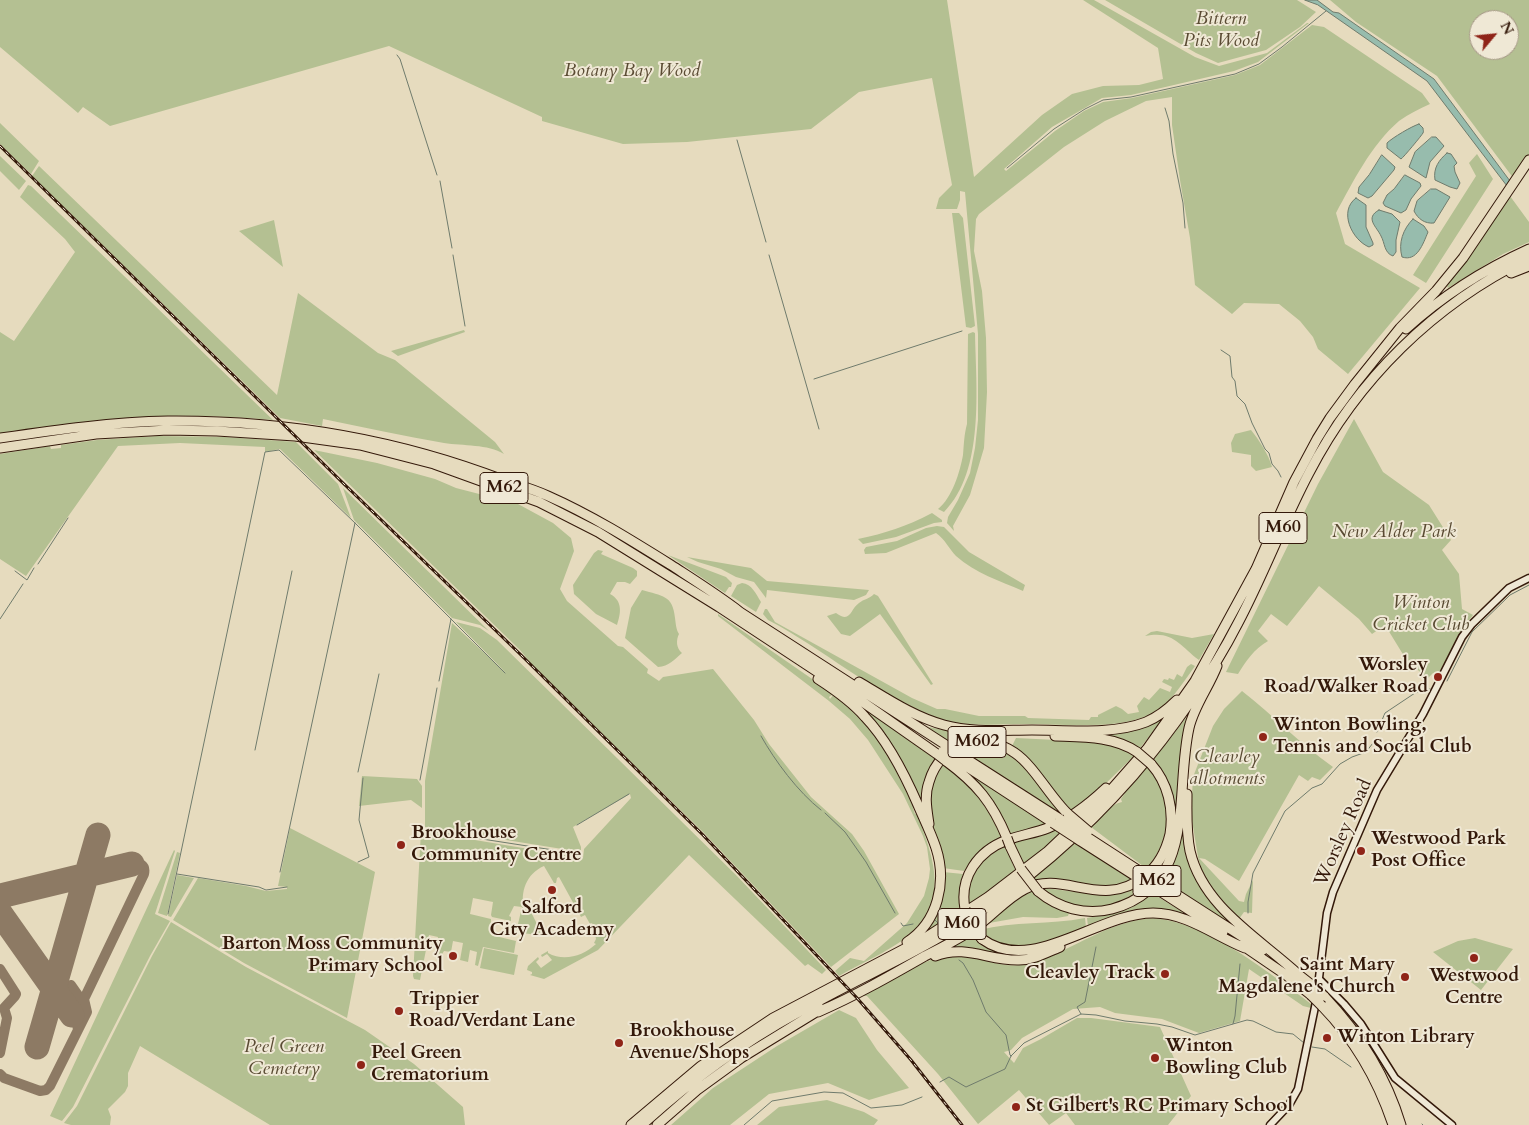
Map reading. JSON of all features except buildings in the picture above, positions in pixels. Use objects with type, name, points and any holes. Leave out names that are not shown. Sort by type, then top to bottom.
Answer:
[{"type":"highway","name":"M60","points":[[630,1125],[701,1066],[766,1022],[794,1005],[948,924],[988,897],[1023,871],[1103,799],[1147,748],[1186,694],[1207,660],[1256,569],[1286,498],[1330,418],[1400,328],[1454,270],[1475,242],[1529,160]]},
{"type":"highway","name":"M60","points":[[1368,368],[1411,324],[1439,302],[1486,271],[1529,248]]},
{"type":"highway","name":"M60","points":[[1186,754],[1192,718],[1310,471],[1336,426],[1371,379],[1421,329],[1498,274],[1529,258]]},
{"type":"highway","name":"M60","points":[[1462,298],[1529,266]]},
{"type":"highway","name":"M62","points":[[0,438],[93,426],[168,421],[218,422],[320,430],[435,456],[546,495],[602,523],[854,679],[913,712],[950,726],[985,730]]},
{"type":"highway","name":"M62","points":[[0,448],[96,434],[168,430],[267,434],[360,445],[442,467],[539,502],[598,532],[693,591],[857,698]]},
{"type":"highway","name":"M62","points":[[693,591],[716,610],[832,689],[864,716],[882,739],[899,769],[914,796],[931,836]]},
{"type":"highway","name":"M62","points":[[721,597],[740,612],[846,681]]},
{"type":"highway","name":"M60","points":[[642,1125],[706,1072],[777,1024],[838,990],[901,959],[962,924],[1034,872],[1108,804],[1136,773],[1171,727],[1223,652]]},
{"type":"highway","name":"M60","points":[[985,730],[1106,729],[1122,728],[1146,722],[1173,704],[1207,660]]},
{"type":"highway","name":"M60","points":[[818,1012],[905,968],[971,931],[1015,896],[1031,886],[1051,884],[1107,891],[1129,886],[1157,864],[1169,838],[1171,820],[1167,791],[1158,773],[1137,752],[1121,744],[1097,738],[979,734],[954,731],[911,716],[846,681]]},
{"type":"highway","name":"M602","points":[[846,681],[943,751]]},
{"type":"highway","name":"M602","points":[[857,698],[952,757],[1060,819],[1286,975],[1311,995],[1340,1025],[1365,1061],[1384,1099],[1393,1125]]},
{"type":"highway","name":"M602","points":[[931,836],[926,799],[932,772],[943,756],[950,750],[971,743],[987,742],[998,744],[1016,754],[1028,765],[1053,798],[1060,819]]},
{"type":"highway","name":"M60","points":[[1126,917],[1121,917],[1050,945],[1027,951],[1004,950],[982,939],[972,927],[965,909],[963,895],[966,880],[976,861],[983,854],[1006,840],[1049,828],[1068,818],[1100,794],[1147,748]]},
{"type":"highway","name":"M62","points":[[943,751],[952,757],[960,772],[981,792],[994,810],[1021,869],[1038,891],[1063,906],[1094,912],[1106,911],[1139,898],[1148,891],[1167,868],[1175,849],[1186,754]]},
{"type":"highway","name":"M602","points":[[1186,754],[1188,837],[1192,858],[1201,880],[1214,899],[1228,914],[1298,974]]},
{"type":"highway","name":"M60","points":[[876,963],[913,938],[926,924],[936,904],[939,895],[940,870],[938,854],[931,836]]},
{"type":"highway","name":"M602","points":[[1160,888],[1298,974],[1316,982],[1324,996],[1355,1031],[1372,1057],[1386,1084],[1401,1125]]},
{"type":"highway","name":"M602","points":[[1126,917],[1150,913],[1172,916],[1199,926],[1245,948]]},
{"type":"highway","name":"M60","points":[[905,968],[937,954],[956,951],[970,951],[1008,959],[1026,960],[1126,917]]},
{"type":"highway","name":"M60","points":[[657,1125],[697,1090],[740,1058],[930,948],[962,924]]},
{"type":"highway","points":[[623,1125],[657,1101]]},
{"type":"main road","name":"Worsley Road","points":[[1270,1125],[1289,1105],[1298,1089],[1312,1024],[1316,982],[1327,913],[1333,892],[1377,790],[1423,714],[1462,638],[1472,624],[1509,588],[1529,578]]},
{"type":"main road","points":[[1316,982],[1344,1004],[1361,1024],[1395,1078],[1452,1125]]},
{"type":"green space","name":"Botany Bay Wood","points":[[0,0],[947,0],[974,177],[1042,115],[1072,94],[1103,86],[1139,85],[1163,79],[1158,48],[1083,0],[1094,0],[1195,57],[1219,66],[1267,53],[1309,23],[1258,62],[1234,71],[1131,95],[1102,98],[1052,127],[1004,169],[1006,171],[1055,131],[1084,111],[1103,102],[1132,98],[1235,75],[1260,65],[1312,25],[1324,27],[1422,93],[1430,104],[1399,121],[1380,141],[1363,164],[1336,213],[1345,244],[1420,288],[1348,374],[1318,349],[1313,337],[1300,321],[1279,304],[1244,303],[1232,314],[1195,285],[1190,238],[1172,125],[1172,97],[1146,101],[1105,121],[1064,147],[979,214],[976,219],[974,251],[982,291],[986,338],[987,392],[984,448],[970,495],[953,526],[954,531],[947,523],[948,517],[970,473],[975,448],[978,420],[978,334],[965,192],[960,191],[957,209],[936,209],[939,198],[952,185],[932,78],[859,92],[811,129],[687,142],[623,144],[542,121],[542,117],[389,46],[110,126],[83,107],[78,113],[0,47]]},
{"type":"green space","name":"Bittern Pits Wood","points":[[1105,0],[1297,0],[1316,12],[1300,27],[1266,50],[1218,63],[1196,53]]},
{"type":"green space","points":[[1330,0],[1529,0],[1529,155],[1514,179],[1437,76],[1356,22]]},
{"type":"green space","points":[[0,123],[39,161],[31,174],[0,144]]},
{"type":"green space","points":[[1477,154],[1493,179],[1426,283],[1413,275],[1476,176],[1469,163]]},
{"type":"green space","points":[[0,156],[26,181],[19,190],[0,171]]},
{"type":"green space","points":[[39,166],[277,395],[298,293],[378,353],[395,360],[495,442],[504,454],[491,448],[444,443],[323,419],[322,426],[280,418],[32,176]]},
{"type":"green space","points":[[28,185],[273,420],[191,416],[142,417],[0,434],[0,332],[14,341],[75,252],[65,239],[20,197]]},
{"type":"green space","points":[[1510,196],[1529,222],[1529,242],[1503,254],[1448,288],[1447,286],[1455,274]]},
{"type":"green space","points":[[952,213],[959,213],[963,218],[975,326],[971,328],[966,327]]},
{"type":"green space","points":[[274,220],[283,267],[239,231]]},
{"type":"green space","points":[[464,330],[465,332],[398,356],[391,351]]},
{"type":"green space","points":[[975,333],[976,403],[972,452],[966,474],[957,495],[944,512],[938,509],[951,492],[963,455],[967,424],[968,334]]},
{"type":"green space","points":[[1354,419],[1383,472],[1429,505],[1451,540],[1442,550],[1459,574],[1462,609],[1473,615],[1464,627],[1437,676],[1433,673],[1427,679],[1404,656],[1385,625],[1372,634],[1359,619],[1319,586],[1287,626],[1271,614],[1258,631],[1268,641],[1254,652],[1238,674],[1226,672],[1318,484]]},
{"type":"green space","points":[[1251,430],[1269,458],[1272,467],[1256,471],[1251,466],[1251,455],[1232,452],[1231,443],[1235,434]]},
{"type":"green space","points":[[157,436],[225,437],[296,442],[338,484],[351,518],[280,449],[265,452],[265,447],[180,443],[118,446],[26,576],[0,559],[0,454],[50,446],[51,449],[61,448],[61,445],[97,440]]},
{"type":"green space","points":[[314,450],[377,463],[435,479],[456,488],[518,504],[553,523],[571,538],[574,551],[560,589],[567,601],[618,646],[623,647],[648,669],[647,673],[659,681],[663,677],[713,669],[754,720],[769,744],[811,797],[852,834],[864,851],[899,914],[831,967],[703,832],[534,667],[520,650]]},
{"type":"green space","points":[[343,488],[489,631],[480,625],[452,618],[354,520]]},
{"type":"green space","points":[[932,513],[942,522],[934,523],[896,537],[863,544],[858,539],[895,529]]},
{"type":"green space","points":[[944,527],[969,552],[1025,585],[1023,591],[988,576],[963,562],[936,533],[886,553],[865,554],[864,550],[866,547],[897,541],[926,528]]},
{"type":"green space","points":[[598,550],[603,551],[601,554],[637,571],[637,576],[630,584],[617,582],[610,594],[617,600],[620,608],[617,625],[596,614],[574,594],[573,585],[594,553]]},
{"type":"green space","points":[[668,555],[726,577],[732,583],[731,587],[725,593]]},
{"type":"green space","points":[[687,557],[751,568],[767,581],[869,590],[866,595],[854,600],[767,590],[766,598],[754,582],[736,577],[721,569]]},
{"type":"green space","points":[[742,583],[751,587],[761,602],[756,612],[731,596],[737,585]]},
{"type":"green space","points":[[642,590],[661,595],[669,601],[674,610],[676,627],[679,634],[677,644],[682,653],[671,662],[658,667],[625,638],[631,608]]},
{"type":"green space","points":[[874,594],[878,596],[933,684],[931,685],[880,614],[850,636],[841,634],[827,616],[836,613],[845,617],[859,603]]},
{"type":"green space","points":[[765,609],[767,609],[775,622],[912,698],[937,709],[979,716],[1025,716],[1028,718],[1089,720],[1091,717],[1098,717],[1098,715],[1116,706],[1128,714],[1139,712],[1137,706],[1144,697],[1149,700],[1160,688],[1170,692],[1172,687],[1162,682],[1164,679],[1174,680],[1177,674],[1182,677],[1187,667],[1191,664],[1195,666],[1175,694],[1163,706],[1149,715],[1136,720],[1088,725],[965,724],[931,716],[868,683],[809,644],[768,620],[763,614]]},
{"type":"green space","points":[[718,614],[831,692],[833,694],[829,697],[830,699],[834,694],[857,714],[890,760],[914,807],[929,848],[935,881],[933,897],[928,912],[918,926],[903,940],[839,976],[835,971],[850,958],[864,961],[907,923],[924,896],[929,878],[930,869],[927,847],[903,794],[868,740],[850,719],[718,616]]},
{"type":"green space","points":[[456,622],[480,628],[497,640],[737,876],[826,970],[822,974],[808,964],[805,966],[689,855],[598,950],[544,979],[530,975],[532,972],[527,970],[528,966],[538,957],[539,959],[536,962],[541,968],[552,960],[547,954],[542,957],[541,955],[548,951],[548,953],[554,956],[560,957],[573,956],[585,952],[596,944],[594,943],[596,939],[595,934],[597,933],[585,915],[581,917],[559,877],[556,883],[554,883],[544,866],[533,874],[526,884],[523,903],[524,910],[529,908],[537,926],[546,933],[538,935],[522,933],[523,925],[518,924],[522,907],[514,906],[509,916],[511,921],[492,917],[493,902],[473,898],[470,914],[491,919],[491,935],[516,941],[514,953],[483,947],[478,966],[475,965],[477,952],[470,950],[468,962],[460,960],[463,943],[453,941],[451,952],[444,951],[441,956],[435,955],[438,937],[429,935],[420,980],[414,979],[421,831],[583,858],[584,849],[631,798],[630,794],[573,827],[581,847],[581,852],[425,827],[425,781],[452,623],[506,673]]},
{"type":"green space","points":[[1157,631],[1192,638],[1214,634],[1199,660],[1181,644],[1169,637],[1162,635],[1145,636]]},
{"type":"green space","name":"Cleavley allotments","points":[[1242,691],[1309,749],[1333,767],[1320,780],[1312,777],[1308,781],[1299,775],[1239,881],[1205,859],[1199,858],[1239,901],[1244,902],[1253,880],[1252,913],[1244,912],[1239,919],[1210,887],[1202,872],[1198,857],[1191,814],[1193,777],[1213,726],[1224,709]]},
{"type":"green space","points":[[852,700],[935,759],[924,781],[921,793],[921,806],[912,787]]},
{"type":"green space","points":[[1173,706],[1140,748],[1118,738],[1081,733],[1110,732]]},
{"type":"green space","points":[[1192,710],[1174,821],[1153,760]]},
{"type":"green space","points":[[928,727],[977,736],[952,744]]},
{"type":"green space","points":[[1016,738],[1096,742],[1114,745],[1135,755],[1099,790],[1072,812],[1029,761],[1012,746]]},
{"type":"green space","points":[[971,745],[994,746],[1020,761],[1063,814],[1061,816],[960,748]]},
{"type":"green space","points":[[949,760],[1048,825],[1010,836],[999,815]]},
{"type":"green space","points":[[941,763],[978,796],[991,816],[1002,839],[979,852],[964,871],[943,868],[940,850],[931,823],[928,798]]},
{"type":"green space","points":[[1147,765],[1162,791],[1167,817],[1162,843],[1147,869],[1091,827],[1109,808],[1122,802],[1121,799],[1127,790]]},
{"type":"green space","points":[[362,776],[417,779],[422,786],[422,808],[411,800],[359,806]]},
{"type":"green space","points":[[290,828],[375,872],[347,1018],[244,963],[173,920],[198,878],[266,891],[287,889],[287,887],[278,886]]},
{"type":"green space","points":[[1055,829],[1061,834],[1022,866],[1012,842]]},
{"type":"green space","points":[[1182,830],[1194,873],[1201,887],[1245,934],[1163,881],[1176,856]]},
{"type":"green space","points":[[1074,842],[1133,880],[1110,888],[1035,883],[1031,879]]},
{"type":"green space","points":[[1004,845],[1016,871],[968,907],[969,880],[985,857]]},
{"type":"green space","points":[[174,850],[155,914],[170,921],[150,956],[73,1107],[62,1121],[50,1116]]},
{"type":"green space","points":[[177,852],[180,853],[167,916],[158,913]]},
{"type":"green space","points":[[943,872],[963,874],[959,894],[960,911],[915,939],[920,933]]},
{"type":"green space","points":[[177,875],[194,878],[171,917],[168,916]]},
{"type":"green space","points":[[1140,884],[1146,889],[1123,903],[1091,909],[1061,902],[1039,888],[1103,894],[1128,890]]},
{"type":"green space","points":[[1030,890],[1049,905],[1069,913],[1068,916],[1057,918],[1023,917],[989,923],[1015,900]]},
{"type":"green space","points":[[1152,893],[1195,920],[1170,912],[1088,926],[1087,918],[1121,912]]},
{"type":"green space","points":[[1085,918],[1086,927],[1082,929],[1056,939],[1029,946],[1003,945],[979,930],[1006,925],[1058,922]]},
{"type":"green space","points":[[1154,918],[1193,928],[1213,937],[1269,973],[1311,1004],[1311,1008],[1303,1006],[1249,969],[1240,1021],[1199,1033],[1162,1019],[1115,1013],[1100,1007],[1073,1009],[1022,1038],[1011,1050],[1004,1052],[1014,1063],[1023,1048],[1077,1018],[1091,1018],[1160,1027],[1191,1096],[1168,1125],[1075,1125],[1066,1113],[1049,1125],[1019,1090],[978,1124],[938,1074],[867,996],[858,996],[930,960],[952,955],[963,955],[1002,964],[1022,965],[1049,956],[1122,924]]},
{"type":"green space","name":"Peel Green Cemetery","points":[[171,922],[246,967],[365,1030],[414,1064],[463,1107],[465,1125],[270,1125],[140,1046],[128,1073],[128,1086],[125,1092],[108,1109],[111,1117],[110,1125],[71,1125],[64,1123],[77,1106]]},
{"type":"green space","points":[[973,934],[987,945],[1001,952],[1017,955],[1035,953],[1015,958],[947,948]]},
{"type":"green space","points":[[1475,938],[1513,949],[1481,990],[1433,952],[1458,941]]},
{"type":"green space","points":[[484,948],[518,955],[514,975],[480,968]]},
{"type":"green space","points":[[839,1010],[856,1018],[877,1050],[909,1088],[869,1100],[828,1083],[769,1094],[730,1125],[671,1125],[713,1088],[777,1046]]},
{"type":"green space","points":[[827,1100],[864,1112],[878,1120],[874,1125],[757,1125],[779,1107]]},
{"type":"shaded area","points":[[1305,0],[1317,0],[1333,12],[1339,13],[1434,79],[1510,181],[1507,186],[1427,81],[1318,5]]},
{"type":"shaded area","points":[[1419,124],[1423,128],[1423,133],[1401,159],[1387,148],[1387,143]]},
{"type":"shaded area","points":[[1432,137],[1436,137],[1444,146],[1430,162],[1426,178],[1409,167],[1415,152]]},
{"type":"shaded area","points":[[1447,153],[1451,154],[1457,163],[1454,166],[1460,183],[1457,189],[1435,180],[1437,165]]},
{"type":"shaded area","points":[[1382,155],[1395,167],[1372,196],[1368,198],[1358,193],[1359,187]]},
{"type":"shaded area","points":[[1405,175],[1420,183],[1421,186],[1411,199],[1406,210],[1401,213],[1385,206],[1383,203],[1387,195]]},
{"type":"shaded area","points":[[1431,189],[1436,189],[1450,197],[1434,223],[1428,223],[1422,220],[1414,211],[1417,201]]},
{"type":"shaded area","points":[[1356,198],[1366,205],[1366,227],[1373,243],[1369,247],[1357,238],[1349,225],[1348,210]]},
{"type":"shaded area","points":[[1379,210],[1392,214],[1400,222],[1396,240],[1396,252],[1393,256],[1386,250],[1381,236],[1373,223],[1372,216]]},
{"type":"shaded area","points":[[1413,219],[1424,226],[1428,232],[1419,251],[1412,257],[1402,257],[1402,237],[1406,227]]},
{"type":"waterway","points":[[1007,168],[1054,129],[1103,100],[1131,97],[1235,74],[1259,64],[1326,11]]},
{"type":"waterway","points":[[397,55],[400,59],[437,175]]},
{"type":"waterway","points":[[1165,108],[1169,121],[1173,154],[1183,203],[1185,228]]},
{"type":"waterway","points":[[737,140],[766,242]]},
{"type":"waterway","points":[[440,181],[452,248]]},
{"type":"waterway","points":[[453,255],[465,326]]},
{"type":"waterway","points":[[769,255],[819,429]]},
{"type":"waterway","points":[[814,379],[962,331]]},
{"type":"waterway","points":[[1221,350],[1230,356],[1232,377],[1235,381],[1237,396],[1245,404],[1252,423],[1265,449],[1269,453],[1272,464],[1281,477]]},
{"type":"waterway","points":[[168,914],[265,452],[279,450],[505,673]]},
{"type":"waterway","points":[[38,564],[68,518]]},
{"type":"waterway","points":[[280,872],[355,523]]},
{"type":"waterway","points":[[15,571],[27,580],[34,568]]},
{"type":"waterway","points":[[255,750],[292,571]]},
{"type":"waterway","points":[[0,619],[23,584]]},
{"type":"waterway","points":[[1447,681],[1472,632],[1510,595],[1529,585]]},
{"type":"waterway","points":[[439,681],[451,619]]},
{"type":"waterway","points":[[358,772],[379,674]]},
{"type":"waterway","points":[[420,780],[437,688]]},
{"type":"waterway","points":[[1377,732],[1385,713],[1415,693],[1430,689]]},
{"type":"waterway","points":[[761,736],[788,776],[812,803],[821,810]]},
{"type":"waterway","points":[[1248,913],[1253,873],[1285,811],[1312,788],[1322,784],[1340,764],[1366,752],[1373,743]]},
{"type":"waterway","points":[[358,862],[369,857],[359,820],[363,778]]},
{"type":"waterway","points":[[577,825],[629,794]]},
{"type":"waterway","points":[[825,813],[845,832],[866,862],[895,913]]},
{"type":"waterway","points":[[424,830],[579,854]]},
{"type":"waterway","points":[[177,874],[259,887],[266,890],[287,887]]},
{"type":"waterway","points":[[935,920],[938,923]]},
{"type":"waterway","points":[[901,923],[903,926],[913,924]]},
{"type":"waterway","points":[[1081,1014],[1077,1007],[1085,1002],[1096,947]]},
{"type":"waterway","points":[[959,960],[963,963],[973,980],[986,1012],[1006,1035],[1011,1056]]},
{"type":"waterway","points":[[940,1082],[949,1077],[966,1087],[1005,1069],[1011,1056],[1024,1043],[1081,1014],[1157,1024],[1195,1035],[1233,1024],[1240,964]]},
{"type":"waterway","points":[[1233,1024],[1247,1020],[1253,1021],[1276,1032],[1293,1034],[1304,1043]]},
{"type":"waterway","points":[[1312,1047],[1325,1049],[1351,1067]]},
{"type":"waterway","points":[[744,1125],[772,1101],[824,1092],[843,1093],[871,1108],[902,1105],[922,1097]]},
{"type":"taxiway","points":[[0,1074],[4,1078],[40,1091],[46,1090],[50,1086],[87,1012],[84,999],[144,874],[142,865],[138,863],[132,864]]},
{"type":"taxiway","points":[[0,969],[16,994],[4,1008],[7,1018],[0,1053]]},
{"type":"taxiway","points":[[71,985],[85,1005]]},
{"type":"taxiway","points":[[72,1015],[78,1030]]},
{"type":"runway","points":[[37,1047],[98,835]]},
{"type":"runway","points":[[0,896],[132,864]]},
{"type":"runway","points":[[0,913],[72,1015]]},
{"type":"railway","points":[[0,146],[703,835],[857,998],[911,1060],[962,1125]]},
{"type":"place","name":"Worsley Road/Walker Road","points":[[1438,677]]},
{"type":"place","name":"Winton Bowling, Tennis and Social Club","points":[[1263,737]]},
{"type":"place","name":"Brookhouse Community Centre","points":[[401,845]]},
{"type":"place","name":"Westwood Park Post Office","points":[[1361,851]]},
{"type":"place","name":"Salford City Academy","points":[[552,890]]},
{"type":"place","name":"Barton Moss Community Primary School","points":[[453,956]]},
{"type":"place","name":"Westwood Centre","points":[[1474,958]]},
{"type":"place","name":"Cleavley Track","points":[[1165,974]]},
{"type":"place","name":"Saint Mary Magdalene's Church","points":[[1405,977]]},
{"type":"place","name":"Trippier Road/Verdant Lane","points":[[399,1011]]},
{"type":"place","name":"Winton Library","points":[[1327,1038]]},
{"type":"place","name":"Brookhouse Avenue/Shops","points":[[619,1043]]},
{"type":"place","name":"Winton Bowling Club","points":[[1155,1058]]},
{"type":"place","name":"Peel Green Crematorium","points":[[361,1065]]},
{"type":"place","name":"St Gilbert's RC Primary School","points":[[1016,1107]]},
{"type":"park label","name":"New Alder Park","points":[[1394,533]]},
{"type":"park label","name":"Winton Cricket Club","points":[[1421,615]]}]
